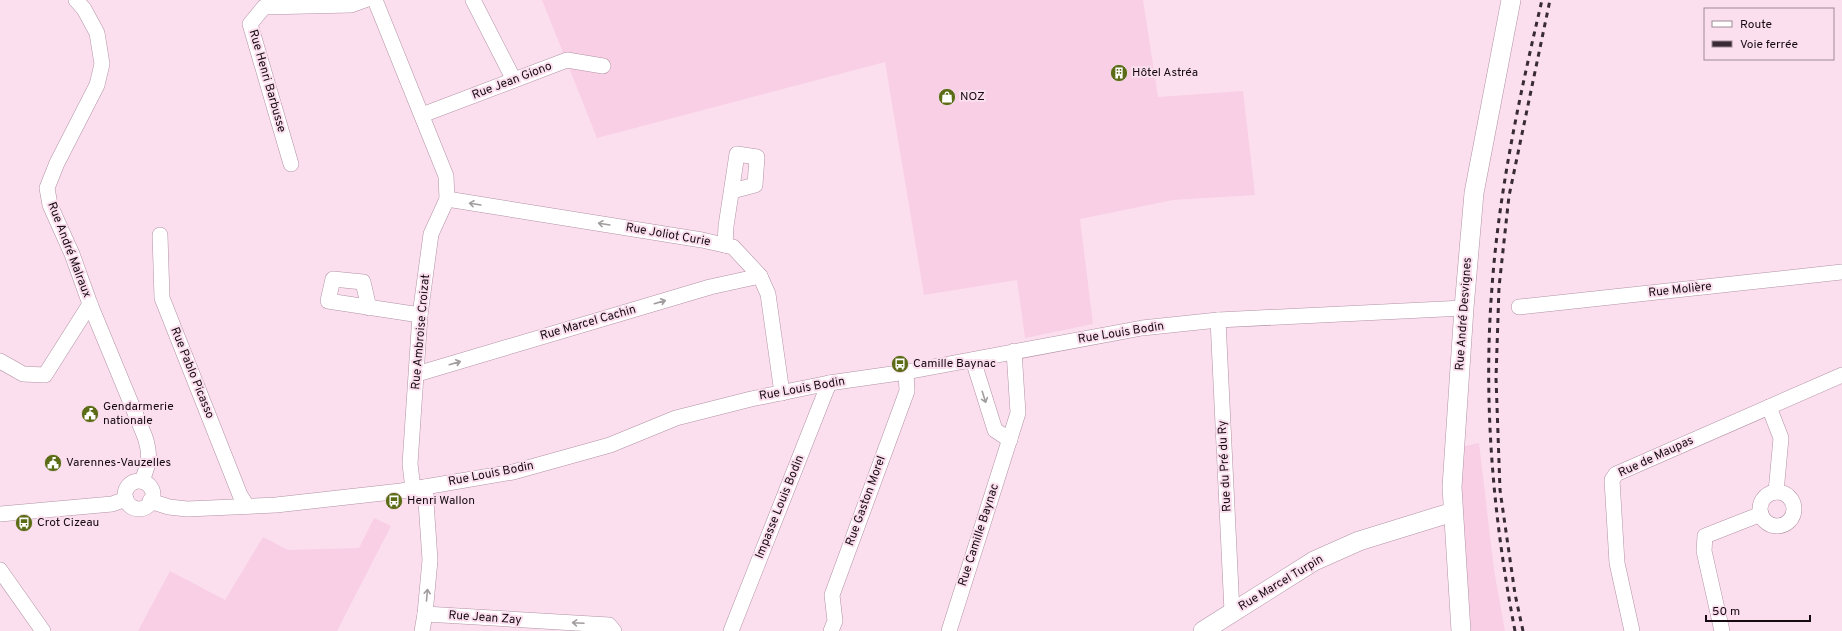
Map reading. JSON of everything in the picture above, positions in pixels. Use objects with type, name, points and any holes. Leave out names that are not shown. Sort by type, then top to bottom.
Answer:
[{"type":"street","name":"Rue André Malraux","points":[[76,0],[84,9],[97,33],[102,64],[97,85],[47,188],[50,205],[72,254],[90,304],[150,452],[148,466],[142,481]]},
{"type":"street","name":"Rue Henri Barbusse","points":[[291,164],[250,24],[264,7],[351,5],[366,0]]},
{"type":"street","name":"Rue Ambroise Croizat","points":[[375,0],[446,176],[447,199],[431,234],[420,315],[410,464],[419,488]]},
{"type":"street","points":[[473,0],[514,80]]},
{"type":"street","name":"Rue André Desvignes","points":[[1461,631],[1452,487],[1464,308],[1474,193],[1511,0]]},
{"type":"street","name":"Rue Jean Giono","points":[[422,115],[567,60],[603,66]]},
{"type":"street","points":[[725,245],[732,191]]},
{"type":"street","name":"Rue Joliot Curie","points":[[447,199],[702,240],[733,247],[760,276],[768,294],[782,393]]},
{"type":"street","name":"Rue Pablo Picasso","points":[[160,235],[162,298],[240,494],[247,506]]},
{"type":"street","name":"Rue Molière","points":[[1519,307],[1842,272]]},
{"type":"street","name":"Rue Marcel Cachin","points":[[417,374],[710,287],[760,276]]},
{"type":"street","points":[[0,361],[23,374],[45,375],[90,304]]},
{"type":"street","points":[[369,308],[420,315]]},
{"type":"street","name":"Rue Louis Bodin","points":[[150,502],[169,507],[187,509],[247,506],[355,497],[513,472],[610,445],[676,418],[751,399],[829,383],[906,372],[1142,328],[1218,320],[1464,308]]},
{"type":"street","name":"Rue du Pré du Ry","points":[[1218,320],[1232,612]]},
{"type":"street","name":"Rue Camille Baynac","points":[[949,631],[1018,413],[1014,351]]},
{"type":"street","points":[[972,360],[995,430],[1010,440]]},
{"type":"street","name":"Rue Gaston Morel","points":[[831,631],[835,621],[832,595],[907,391],[906,372]]},
{"type":"street","name":"Rue de Maupas","points":[[1632,631],[1617,563],[1612,480],[1616,474],[1842,375]]},
{"type":"street","name":"Impasse Louis Bodin","points":[[731,631],[829,383]]},
{"type":"street","points":[[1769,407],[1781,438],[1776,492]]},
{"type":"street","points":[[142,481],[151,489],[152,498],[144,507],[135,508],[128,503],[126,499],[126,491],[130,484],[142,481]]},
{"type":"street","points":[[419,488],[430,560],[422,631]]},
{"type":"street","points":[[1776,492],[1787,495],[1791,499],[1794,510],[1789,521],[1779,526],[1773,525],[1763,519],[1761,514],[1761,503],[1763,499],[1771,493],[1776,492]]},
{"type":"street","points":[[0,514],[112,504],[126,499]]},
{"type":"street","name":"Rue Marcel Turpin","points":[[1203,631],[1314,561],[1359,541],[1453,512]]},
{"type":"street","points":[[1722,631],[1704,551],[1705,536],[1761,514]]},
{"type":"street","points":[[0,570],[43,631]]},
{"type":"street","name":"Rue Jean Zay","points":[[425,614],[609,625],[614,631]]},
{"type":"shaded area","points":[[542,0],[1143,0],[1158,97],[1243,91],[1255,195],[1173,200],[1080,219],[1093,324],[1025,338],[1017,280],[924,295],[885,62],[597,138]]},
{"type":"shaded area","points":[[1479,443],[1494,570],[1505,631],[1471,631],[1459,499],[1461,447]]},
{"type":"shaded area","points":[[374,518],[391,526],[337,631],[138,631],[170,571],[225,600],[263,537],[288,550],[359,548]]},
{"type":"railway","points":[[1515,631],[1501,545],[1492,459],[1489,373],[1490,330],[1495,251],[1505,178],[1518,107],[1542,0]]},
{"type":"railway","points":[[1523,631],[1515,594],[1500,490],[1496,378],[1499,287],[1509,196],[1550,0]]},
{"type":"place","name":"Hôtel Astréa","points":[[1119,73]]},
{"type":"place","name":"NOZ","points":[[947,97]]},
{"type":"place","name":"Camille Baynac","points":[[900,364]]},
{"type":"place","name":"Gendarmerie nationale","points":[[90,414]]},
{"type":"place","name":"Varennes-Vauzelles","points":[[53,463]]},
{"type":"place","name":"Henri Wallon","points":[[394,501]]},
{"type":"place","name":"Crot Cizeau","points":[[24,523]]}]
